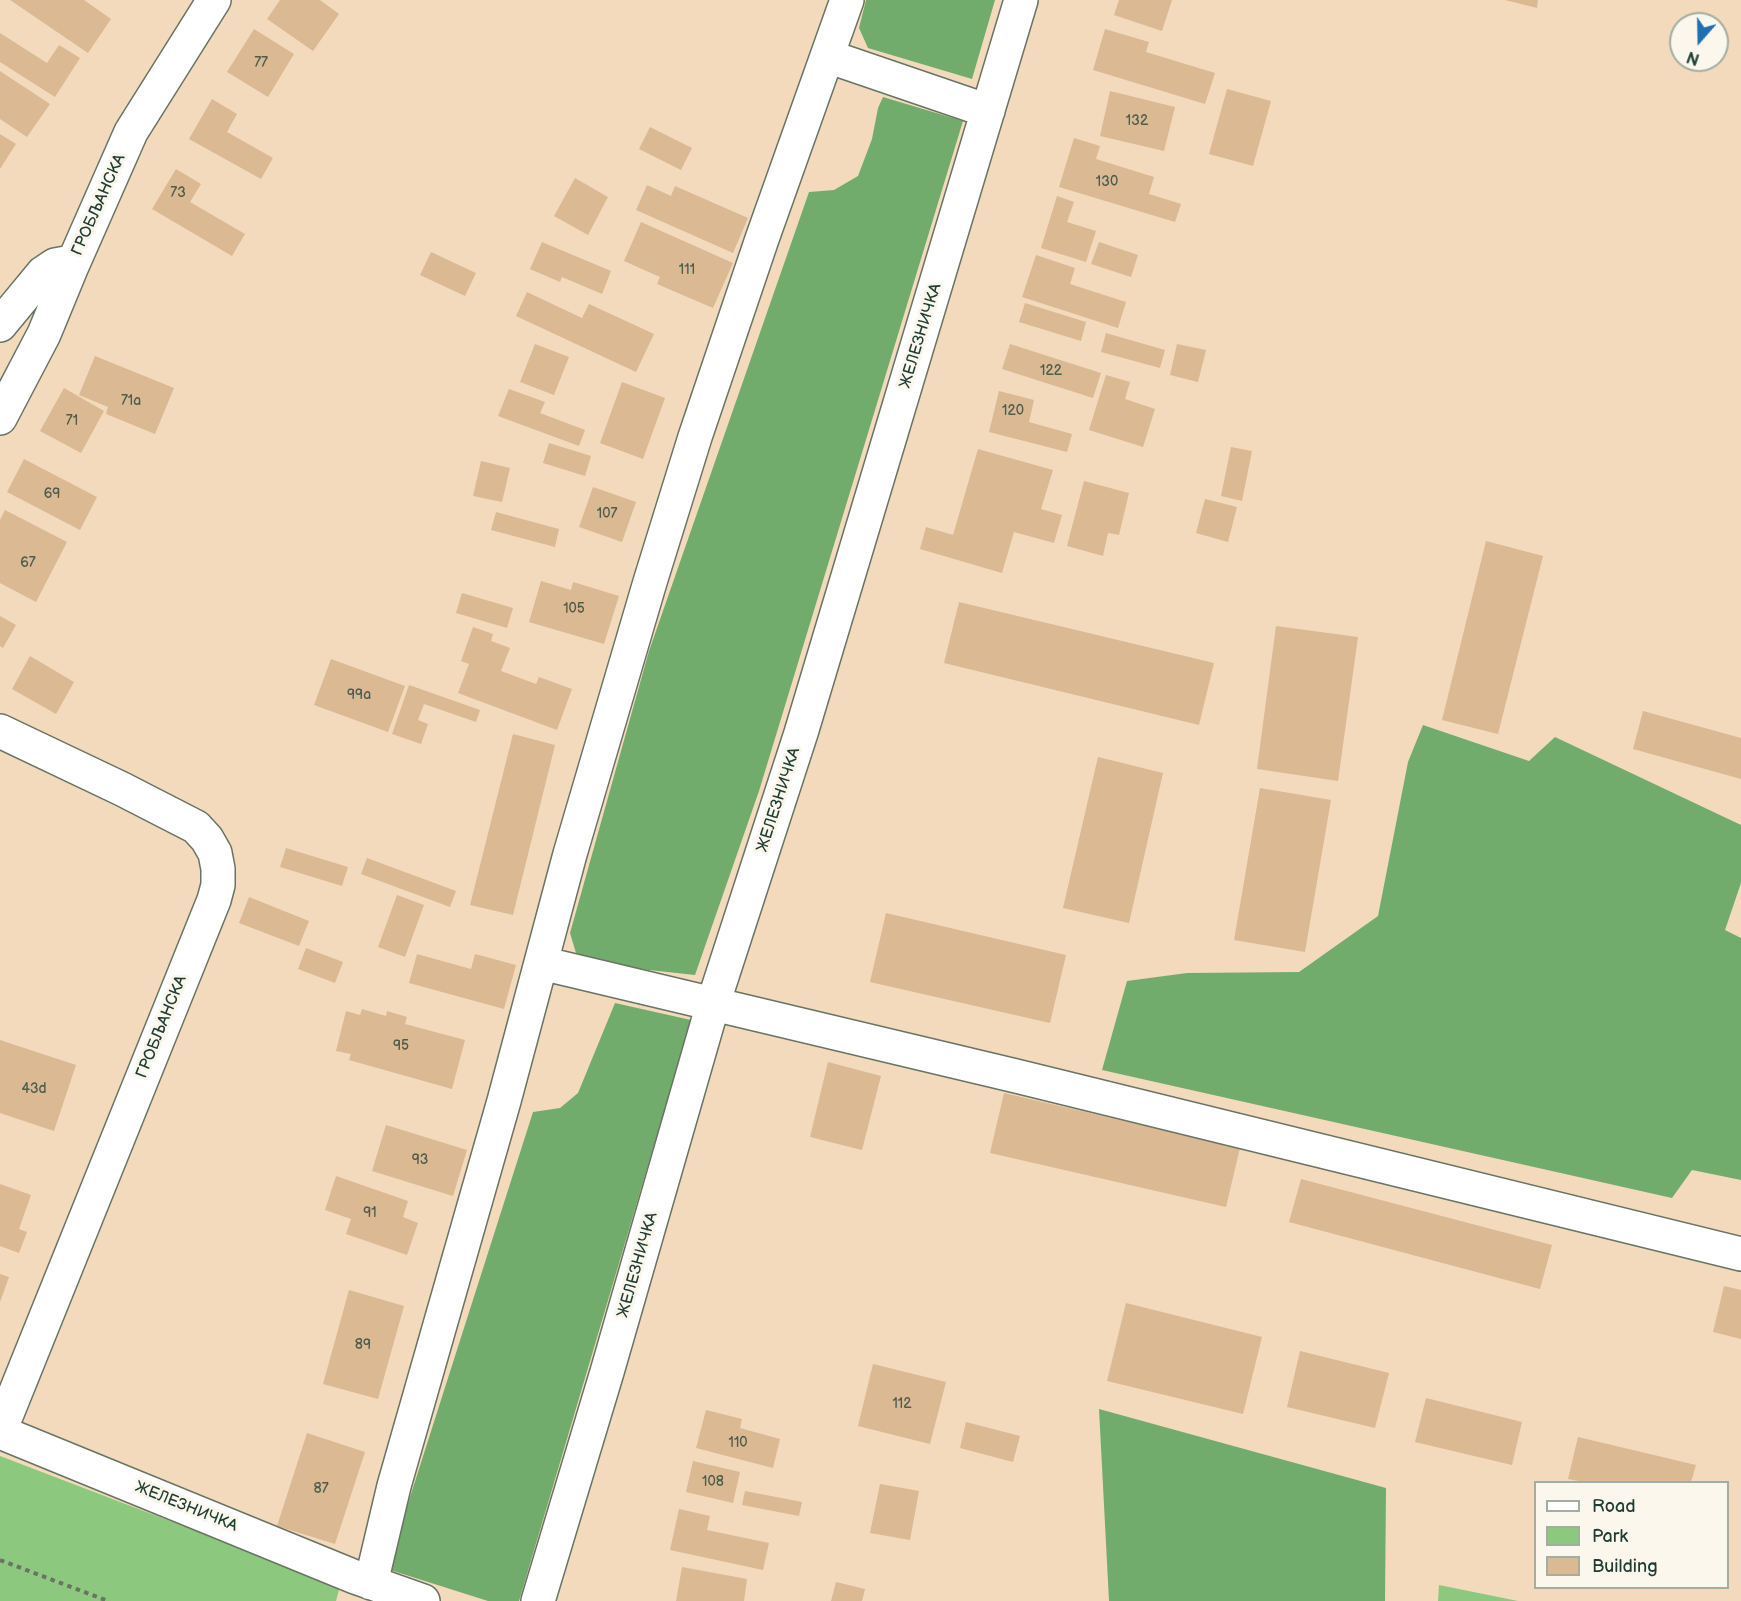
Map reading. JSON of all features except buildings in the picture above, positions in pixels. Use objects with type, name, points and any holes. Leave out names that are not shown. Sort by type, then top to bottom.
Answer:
[{"type":"street","name":"ГРОБЉАНСКА","points":[[0,418],[44,334],[131,132],[214,0]]},
{"type":"street","points":[[371,1583],[394,1486],[504,1101],[570,854],[643,605],[692,448],[762,239],[847,0]]},
{"type":"street","name":"ЖЕЛЕЗНИЧКА","points":[[538,1601],[608,1372],[713,1004],[801,733],[1021,0]]},
{"type":"street","points":[[828,56],[988,111]]},
{"type":"street","points":[[0,325],[43,273],[55,265],[66,263],[72,266]]},
{"type":"street","name":"ГРОБЉАНСКА","points":[[0,730],[196,827],[207,839],[215,853],[218,869],[218,885],[214,900],[0,1431]]},
{"type":"street","points":[[541,963],[1028,1079],[1741,1254]]},
{"type":"street","name":"ЖЕЛЕЗНИЧКА","points":[[0,1431],[371,1583],[423,1601]]},
{"type":"path","points":[[0,1560],[108,1601]]},
{"type":"green space","points":[[866,0],[995,0],[972,79],[868,48],[859,28]]},
{"type":"green space","points":[[883,97],[963,121],[759,791],[695,975],[621,967],[576,953],[570,933],[649,651],[809,192],[834,190],[858,176],[872,139],[878,108]]},
{"type":"green space","points":[[1423,725],[1529,761],[1555,737],[1741,825],[1741,883],[1725,930],[1741,938],[1741,1180],[1692,1170],[1672,1198],[1102,1070],[1127,981],[1187,973],[1299,972],[1378,916],[1408,762]]},
{"type":"green space","points":[[615,1003],[691,1020],[519,1601],[488,1601],[387,1569],[533,1112],[560,1108],[578,1093]]},
{"type":"green space","points":[[1099,1409],[1386,1488],[1385,1601],[1109,1601]]},
{"type":"green space","points":[[0,1456],[340,1586],[336,1601],[0,1601]]},
{"type":"green space","points":[[1439,1585],[1518,1601],[1438,1601]]}]
